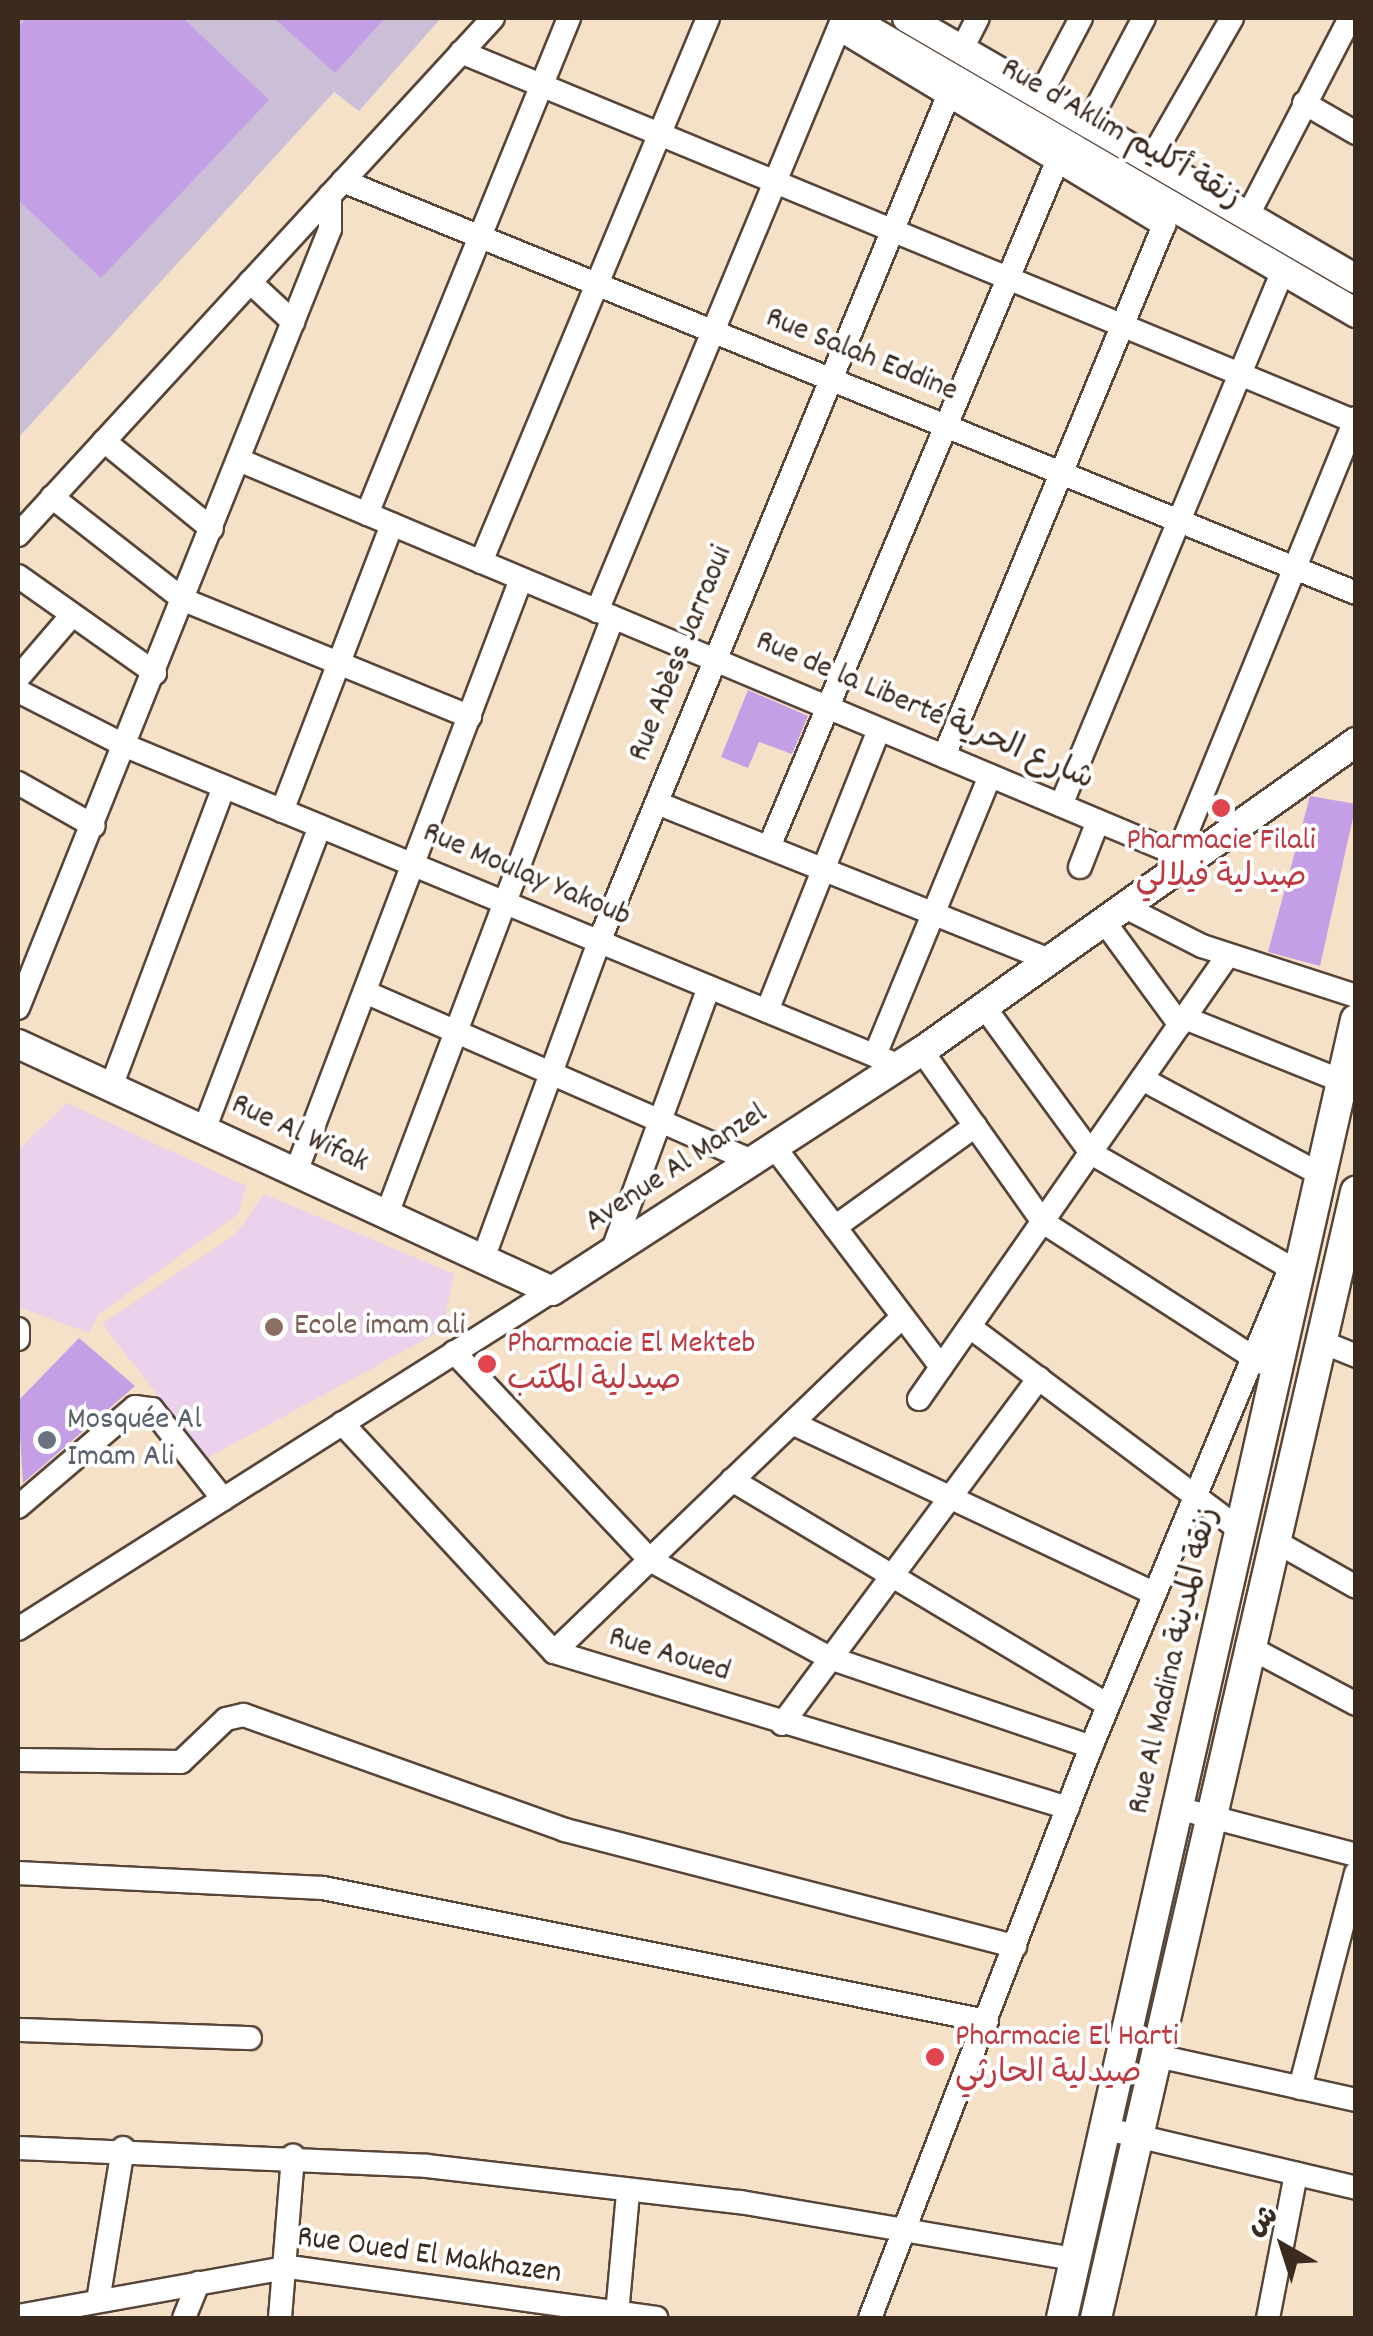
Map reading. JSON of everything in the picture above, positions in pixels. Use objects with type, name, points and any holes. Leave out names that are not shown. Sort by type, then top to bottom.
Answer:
[{"type":"main road","name":"Rue Al Madina زنقة المدينة","points":[[1062,2318],[1102,2128],[1278,1374],[1295,1270],[1311,1223],[1356,1020]]},
{"type":"main road","name":"Rue Al Madina زنقة المدينة","points":[[1096,2318],[1247,1646],[1356,1192]]},
{"type":"street","points":[[18,535],[493,18]]},
{"type":"street","points":[[367,514],[569,18]]},
{"type":"street","points":[[482,562],[708,18]]},
{"type":"street","name":"Rue d’Aklim زنقة أكليم","points":[[907,18],[1356,279]]},
{"type":"street","points":[[962,48],[978,18]]},
{"type":"street","points":[[1041,94],[1081,18]]},
{"type":"street","points":[[1088,124],[1144,18]]},
{"type":"street","points":[[1151,159],[1232,18]]},
{"type":"street","points":[[1248,215],[1350,18]]},
{"type":"street","points":[[387,1214],[507,904],[605,614],[713,332],[844,21]]},
{"type":"street","name":"Rue d’Aklim زنقة أكليم","points":[[844,21],[1062,152],[1284,268],[1356,313]]},
{"type":"street","points":[[461,52],[1355,421],[1294,568],[1187,858]]},
{"type":"street","name":"Rue Abèss Jarraoui","points":[[484,1259],[600,942],[952,87]]},
{"type":"street","points":[[1304,103],[1356,134]]},
{"type":"street","points":[[768,848],[1062,152],[1164,225],[944,756]]},
{"type":"street","points":[[18,1008],[330,229],[336,188]]},
{"type":"street","name":"Rue Salah Eddine","points":[[336,188],[480,237],[1356,593]]},
{"type":"street","points":[[1061,805],[1284,268]]},
{"type":"street","points":[[250,282],[293,322]]},
{"type":"street","points":[[104,441],[212,529]]},
{"type":"street","name":"Rue de la Liberté شارع الحرية","points":[[238,460],[1187,858]]},
{"type":"street","points":[[52,497],[184,600],[470,717]]},
{"type":"street","points":[[282,810],[392,524]]},
{"type":"street","points":[[18,576],[155,672]]},
{"type":"street","points":[[296,1172],[521,579]]},
{"type":"street","points":[[18,678],[72,615]]},
{"type":"street","name":"Rue Moulay Yakoub","points":[[18,690],[126,746],[224,787],[709,987],[899,1058]]},
{"type":"street","points":[[767,1010],[879,729]]},
{"type":"street","name":"Avenue Al Manzel","points":[[18,1628],[764,1155],[899,1058],[985,1008],[1118,917],[1187,858],[1356,742]]},
{"type":"street","points":[[990,776],[933,912],[899,1058],[975,1126],[1042,1222],[1278,1374]]},
{"type":"street","points":[[18,783],[94,826]]},
{"type":"street","points":[[112,1087],[224,787]]},
{"type":"street","points":[[656,803],[1053,961]]},
{"type":"street","points":[[1080,867],[1098,821]]},
{"type":"street","points":[[204,1130],[320,826]]},
{"type":"street","points":[[1118,917],[1356,996]]},
{"type":"street","points":[[1118,917],[1182,1021],[1342,1081]]},
{"type":"street","points":[[919,1398],[1228,955]]},
{"type":"street","points":[[612,1252],[709,987]]},
{"type":"street","points":[[366,992],[658,1121],[764,1155],[835,1227],[941,1367]]},
{"type":"street","points":[[870,2318],[910,2226],[1091,1746],[1251,1356],[1295,1270],[1091,1152],[985,1008]]},
{"type":"street","name":"Rue Al Wifak","points":[[18,1044],[552,1291]]},
{"type":"street","points":[[1142,1079],[1322,1175]]},
{"type":"street","points":[[835,1227],[975,1126]]},
{"type":"street","points":[[554,1652],[902,1317]]},
{"type":"street","points":[[970,1326],[1242,1532]]},
{"type":"street","points":[[18,1329],[18,1339]]},
{"type":"street","points":[[1322,1342],[1356,1356]]},
{"type":"street","points":[[454,1352],[650,1560],[830,1658],[1091,1746]]},
{"type":"street","points":[[782,1724],[1039,1378]]},
{"type":"street","points":[[18,1506],[34,1501],[134,1407],[152,1409],[222,1499]]},
{"type":"street","name":"Rue Aoued","points":[[342,1423],[554,1652],[1068,1808]]},
{"type":"street","points":[[792,1423],[1154,1593]]},
{"type":"street","points":[[732,1480],[1108,1705]]},
{"type":"street","points":[[1273,1540],[1356,1586]]},
{"type":"street","points":[[1247,1646],[1356,1704]]},
{"type":"street","points":[[18,1760],[171,1764],[244,1715],[565,1830],[1015,1946]]},
{"type":"street","points":[[1177,1808],[1356,1856]]},
{"type":"street","points":[[18,1873],[322,1888],[987,2021]]},
{"type":"street","points":[[1300,2088],[1356,1873]]},
{"type":"street","points":[[18,2030],[250,2038]]},
{"type":"street","points":[[1153,2055],[1356,2100]]},
{"type":"street","points":[[1102,2128],[1356,2188]]},
{"type":"street","points":[[18,2148],[123,2148],[293,2156],[910,2226],[1075,2258]]},
{"type":"street","points":[[98,2295],[123,2148]]},
{"type":"street","points":[[280,2318],[289,2267],[293,2156]]},
{"type":"street","points":[[1269,2318],[1296,2174]]},
{"type":"street","points":[[617,2314],[628,2194]]},
{"type":"street","name":"Rue Oued El Makhazen","points":[[18,2316],[98,2295],[289,2267],[588,2315],[656,2318]]},
{"type":"street","points":[[184,2318],[198,2283]]},
{"type":"shaded area","points":[[18,18],[441,18],[359,111],[334,92],[18,438]]},
{"type":"shaded area","points":[[67,1103],[246,1186],[238,1214],[99,1314],[89,1333],[18,1307],[18,1150]]},
{"type":"shaded area","name":"Ecole imam ali","points":[[264,1194],[454,1274],[442,1330],[207,1458],[102,1324],[236,1234]]},
{"type":"building","points":[[27,18],[183,18],[269,100],[101,278],[18,200],[18,28]]},
{"type":"building","points":[[274,18],[385,18],[335,73]]},
{"type":"building","points":[[748,690],[808,716],[792,754],[759,742],[748,768],[721,757]]},
{"type":"building","points":[[1310,796],[1356,804],[1320,966],[1268,952]]},
{"type":"building","name":"Mosquée Al Imam Ali","points":[[79,1338],[135,1386],[23,1483],[18,1401]]},
{"type":"place","name":"Pharmacie Filali صيدلية فيلالي","points":[[1221,808]]},
{"type":"place","name":"Ecole imam ali","points":[[274,1327]]},
{"type":"place","name":"Pharmacie El Mekteb صيدلية المكتب","points":[[487,1364]]},
{"type":"place","name":"Mosquée Al Imam Ali","points":[[47,1440]]},
{"type":"place","name":"Pharmacie El Harti صيدلية الحارثي","points":[[935,2057]]}]
